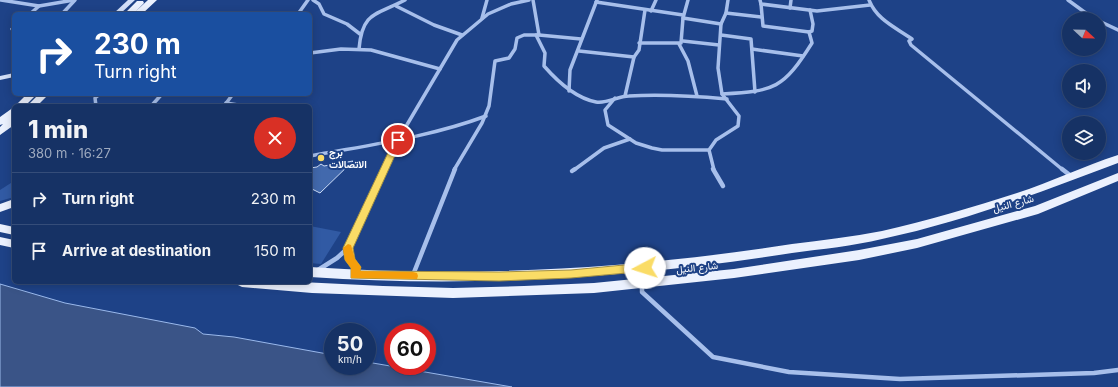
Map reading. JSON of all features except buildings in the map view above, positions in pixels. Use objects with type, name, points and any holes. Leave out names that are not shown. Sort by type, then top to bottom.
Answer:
[{"type":"main road","points":[[130,12],[143,0]]},
{"type":"main road","points":[[142,12],[153,0]]},
{"type":"main road","points":[[21,104],[31,96]]},
{"type":"main road","points":[[33,104],[43,96]]},
{"type":"main road","points":[[0,122],[12,112]]},
{"type":"main road","points":[[0,133],[12,122]]},
{"type":"main road","points":[[0,133],[12,128]]},
{"type":"main road","name":"شارع النيل","points":[[312,272],[354,275],[413,276],[571,274],[734,258],[882,234],[944,219],[1020,196],[1118,159]]},
{"type":"main road","name":"شارع النيل","points":[[266,284],[326,289],[403,292],[512,291],[642,285],[736,275],[893,249],[1035,210],[1118,177]]},
{"type":"main road","points":[[1020,196],[1035,210]]},
{"type":"main road","points":[[1001,202],[1010,207],[1014,216]]},
{"type":"main road","points":[[0,208],[12,204]]},
{"type":"main road","points":[[0,228],[12,230]]},
{"type":"main road","points":[[0,241],[12,244]]},
{"type":"main road","points":[[734,258],[731,264],[736,275]]},
{"type":"main road","points":[[703,262],[708,268],[706,278]]},
{"type":"street","points":[[2,0],[39,6],[54,2],[74,0]]},
{"type":"street","points":[[64,12],[74,0]]},
{"type":"street","points":[[118,12],[132,0]]},
{"type":"street","points":[[299,12],[307,1],[300,0]]},
{"type":"street","points":[[313,0],[319,4],[324,14],[347,24],[360,34]]},
{"type":"street","points":[[359,50],[360,34],[370,15],[396,6],[405,0]]},
{"type":"street","points":[[482,18],[487,0]]},
{"type":"street","points":[[312,272],[337,258],[348,248],[398,140],[462,35],[482,18],[504,6],[528,0]]},
{"type":"street","points":[[533,0],[537,35],[545,53],[544,66],[554,78],[569,91],[597,102],[626,96],[697,96],[727,99]]},
{"type":"street","points":[[651,11],[656,0]]},
{"type":"street","points":[[688,0],[683,17],[681,43],[688,61],[697,96]]},
{"type":"street","points":[[708,150],[716,140],[738,126],[739,116],[722,94],[718,62],[721,24],[726,14],[728,0]]},
{"type":"street","points":[[790,8],[791,0]]},
{"type":"street","points":[[869,0],[870,5],[877,16],[912,39],[909,41],[911,45],[953,81],[975,96],[1072,177]]},
{"type":"street","points":[[1068,0],[1084,12]]},
{"type":"street","points":[[569,91],[570,70],[579,51],[581,39],[597,1],[721,24]]},
{"type":"street","points":[[809,32],[764,27],[762,25],[761,17],[761,2],[790,8],[810,10],[834,10],[870,5]]},
{"type":"street","points":[[32,12],[39,6]]},
{"type":"street","points":[[396,6],[434,25],[462,35]]},
{"type":"street","points":[[626,96],[634,57],[639,50],[644,10]]},
{"type":"street","points":[[809,32],[812,31],[813,24],[810,10]]},
{"type":"street","points":[[726,14],[761,17]]},
{"type":"street","points":[[1106,24],[1118,30]]},
{"type":"street","points":[[722,94],[755,92],[778,86],[784,82],[796,69],[812,43],[809,32]]},
{"type":"street","points":[[413,276],[449,180],[486,116],[492,98],[492,73],[495,62],[509,58],[515,49],[517,38],[524,35],[581,39]]},
{"type":"street","points":[[721,35],[751,39],[755,92]]},
{"type":"street","points":[[639,43],[719,45]]},
{"type":"street","points":[[752,49],[803,56]]},
{"type":"street","points":[[312,53],[359,50],[382,52],[440,69]]},
{"type":"street","points":[[579,51],[634,57]]},
{"type":"street","points":[[0,78],[12,75]]},
{"type":"street","points":[[153,104],[160,96]]},
{"type":"street","points":[[225,104],[231,96]]},
{"type":"street","points":[[615,98],[605,110],[608,125],[636,143],[662,150],[708,150]]},
{"type":"street","points":[[312,156],[398,140],[462,125],[486,116]]},
{"type":"street","points":[[572,171],[604,148],[630,138]]},
{"type":"street","points":[[708,150],[714,172],[723,186]]},
{"type":"street","points":[[348,248],[350,260],[356,267],[354,275]]},
{"type":"street","points":[[642,285],[642,292],[713,357],[789,372],[900,380],[1094,373],[1118,370]]},
{"type":"shaded area","points":[[12,182],[12,198],[0,201],[0,190]]},
{"type":"shaded area","points":[[312,226],[341,232],[321,264],[312,263]]},
{"type":"shaded area","points":[[0,284],[65,303],[195,328],[203,334],[234,337],[324,353],[324,375],[376,375],[376,364],[384,365],[384,375],[436,374],[512,387],[0,387]]},
{"type":"slow traffic","points":[[348,248],[350,260],[356,267],[354,275],[413,276]]},
{"type":"place","name":"برج الاتصالات","points":[[321,158]]},
{"type":"route","points":[[398,140],[348,248],[350,260],[356,267],[354,275],[499,276],[571,274],[645,268]]}]
